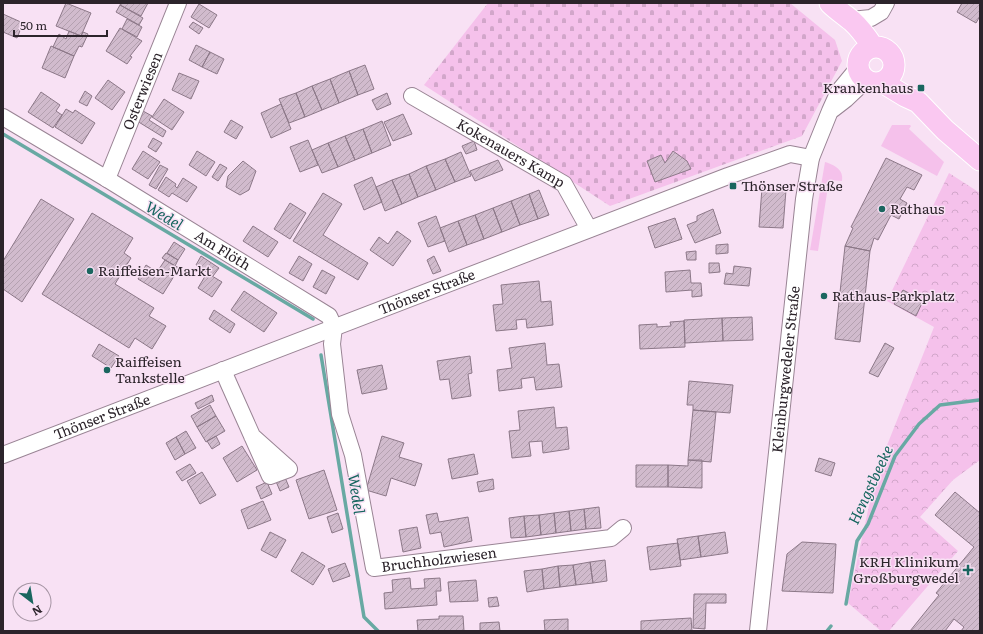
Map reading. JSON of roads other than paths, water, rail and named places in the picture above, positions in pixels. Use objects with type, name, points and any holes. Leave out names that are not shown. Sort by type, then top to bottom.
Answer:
[{"type":"main road","points":[[839,11],[872,67],[905,96],[918,102],[945,130],[980,160]]},
{"type":"street","name":"Osterwiesen","points":[[107,179],[178,3]]},
{"type":"street","points":[[839,11],[871,18],[881,12],[886,3]]},
{"type":"street","name":"Kleinburgwedeler Straße","points":[[758,631],[803,214],[811,158],[839,92],[872,67]]},
{"type":"street","name":"Kokenauers Kamp","points":[[412,96],[564,184],[589,229]]},
{"type":"street","name":"Am Flöth","points":[[3,117],[107,179],[329,316],[334,327]]},
{"type":"street","name":"Thönser Straße","points":[[3,455],[714,181],[790,154],[811,158]]},
{"type":"street","name":"Bruchholzwiesen","points":[[334,327],[332,344],[340,414],[353,455],[374,568],[611,538],[623,528]]},
{"type":"street","points":[[223,370],[252,436]]},
{"type":"waterway","name":"Wedel","points":[[3,134],[313,319]]},
{"type":"waterway","name":"Wedel","points":[[321,355],[364,617],[378,631]]},
{"type":"waterway","name":"Hengstbeeke","points":[[846,604],[857,541],[868,524],[895,456],[919,424],[940,405],[979,400]]},
{"type":"waterway","name":"Hengstbeeke","points":[[827,631],[831,626]]},
{"type":"place","name":"Krankenhaus","points":[[921,88]]},
{"type":"place","name":"Thönser Straße","points":[[733,186]]},
{"type":"place","name":"Rathaus","points":[[882,209]]},
{"type":"place","name":"Raiffeisen-Markt","points":[[90,271]]},
{"type":"place","name":"Rathaus-Parkplatz","points":[[824,296]]},
{"type":"place","name":"Raiffeisen Tankstelle","points":[[107,370]]},
{"type":"place","name":"KRH Klinikum Großburgwedel","points":[[968,570]]}]
